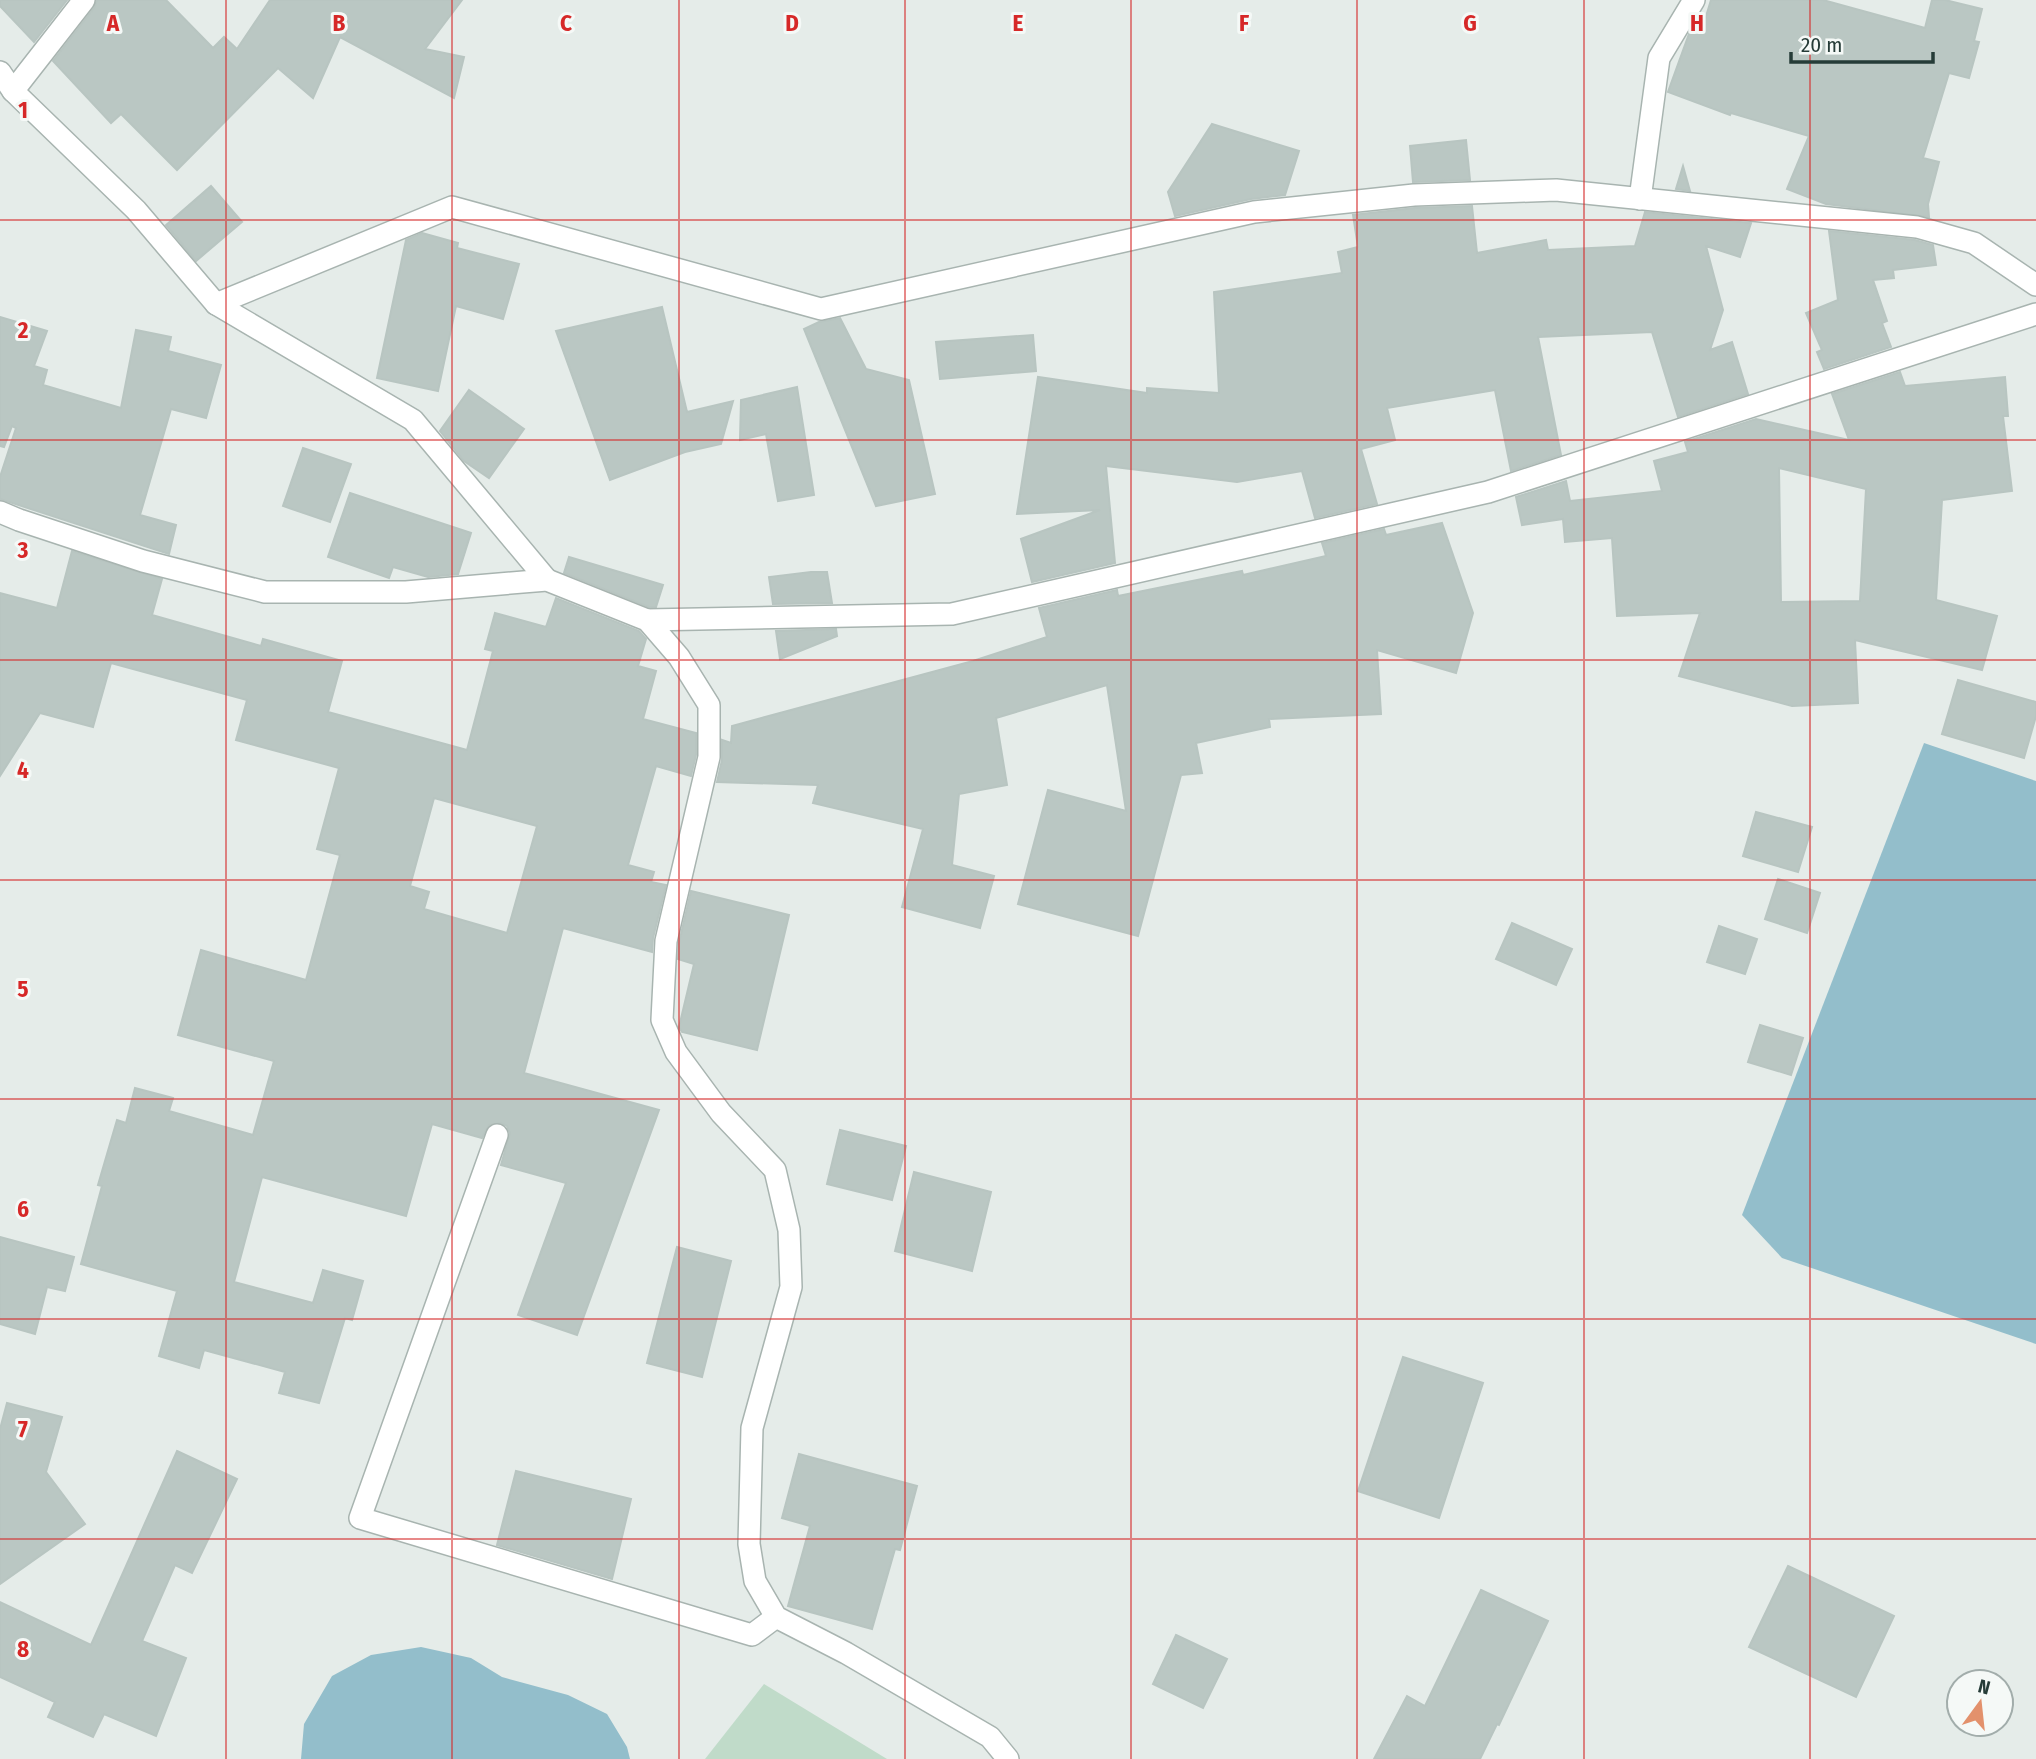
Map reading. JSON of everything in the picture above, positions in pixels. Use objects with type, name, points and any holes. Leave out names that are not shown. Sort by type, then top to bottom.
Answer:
[{"type":"street","points":[[13,90],[84,0]]},
{"type":"street","points":[[1640,199],[1659,58],[1694,0]]},
{"type":"street","points":[[0,72],[13,90],[136,210],[216,304],[413,420],[547,580]]},
{"type":"street","points":[[216,304],[452,206],[821,309],[1254,212],[1414,195],[1556,190],[1917,227],[1975,243],[2036,285]]},
{"type":"street","points":[[0,512],[143,561],[265,592],[406,592],[547,580],[647,620],[952,614],[1488,492],[2036,314]]},
{"type":"street","points":[[647,620],[679,657],[709,705],[709,757],[666,941],[663,1020],[676,1052],[721,1113],[775,1170],[789,1230],[791,1287],[752,1427],[749,1545],[755,1581],[776,1618],[846,1653],[990,1737],[1008,1759]]},
{"type":"street","points":[[497,1135],[360,1518],[752,1635],[776,1618]]},
{"type":"green space","points":[[764,1684],[887,1759],[705,1759]]},
{"type":"water","points":[[1924,743],[2036,781],[2036,1344],[1782,1258],[1742,1215]]},
{"type":"water","points":[[421,1647],[471,1658],[502,1677],[568,1695],[607,1714],[627,1747],[630,1759],[301,1759],[304,1724],[332,1676],[371,1655]]},
{"type":"building","points":[[0,0],[67,0],[34,42],[0,6]]},
{"type":"building","points":[[97,0],[166,0],[213,48],[224,37],[237,49],[270,0],[462,0],[425,49],[464,57],[454,98],[340,37],[313,98],[278,68],[177,170],[121,114],[111,123],[53,61],[94,8]]},
{"type":"building","points":[[1711,0],[1823,0],[1925,28],[1932,0],[1945,0],[1982,9],[1974,41],[1979,42],[1969,78],[1949,73],[1923,158],[1939,162],[1928,204],[1929,217],[1826,204],[1787,189],[1809,136],[1731,113],[1730,115],[1668,92],[1689,34],[1697,20],[1704,23]]},
{"type":"building","points":[[1212,124],[1299,151],[1285,195],[1251,199],[1175,216],[1168,192]]},
{"type":"building","points":[[1466,140],[1470,180],[1413,182],[1410,146]]},
{"type":"building","points":[[1683,166],[1690,191],[1676,189]]},
{"type":"building","points":[[211,186],[242,222],[196,261],[166,225]]},
{"type":"building","points":[[1472,206],[1477,253],[1546,240],[1548,250],[1635,246],[1645,212],[1751,223],[1740,257],[1706,246],[1723,310],[1710,350],[1732,342],[1748,394],[1678,417],[1652,332],[1538,337],[1561,455],[1511,471],[1495,390],[1387,408],[1395,440],[1361,449],[1377,504],[1315,518],[1302,471],[1237,482],[1106,466],[1115,563],[1032,582],[1021,539],[1100,510],[1017,514],[1038,377],[1147,393],[1147,388],[1219,393],[1214,292],[1342,273],[1338,252],[1358,247],[1353,215],[1415,208]]},
{"type":"building","points":[[1829,231],[1915,240],[1933,245],[1936,265],[1893,270],[1894,278],[1873,280],[1887,321],[1882,323],[1891,347],[1824,369],[1817,352],[1822,350],[1806,313],[1838,300]]},
{"type":"building","points":[[422,233],[458,243],[457,248],[519,264],[503,319],[456,306],[438,391],[377,378],[406,240]]},
{"type":"building","points":[[662,307],[687,412],[733,401],[721,444],[685,452],[610,480],[556,331]]},
{"type":"building","points":[[0,317],[47,331],[34,366],[47,370],[43,385],[121,408],[136,330],[171,337],[168,351],[221,365],[206,418],[171,409],[140,515],[176,525],[169,554],[0,499],[0,477],[16,428],[12,426],[4,447],[0,446]]},
{"type":"building","points":[[840,318],[866,369],[909,380],[935,494],[876,506],[804,329],[819,322]]},
{"type":"building","points":[[1033,335],[1036,371],[940,379],[936,342]]},
{"type":"building","points":[[1900,372],[1905,386],[2005,377],[2008,416],[2003,416],[2012,491],[1942,500],[1936,600],[1997,616],[1982,670],[1855,640],[1858,703],[1792,706],[1679,676],[1700,613],[1617,616],[1612,538],[1565,542],[1563,519],[1522,525],[1516,497],[1566,481],[1570,501],[1662,491],[1654,461],[1688,452],[1685,442],[1756,419],[1849,440],[1832,394]],"holes":[[[1779,468],[1866,489],[1860,601],[1781,602]]]},
{"type":"building","points":[[797,387],[814,495],[778,501],[766,434],[740,440],[741,400]]},
{"type":"building","points":[[469,390],[524,429],[489,478],[464,461],[440,431]]},
{"type":"building","points":[[303,448],[351,464],[330,522],[283,506]]},
{"type":"building","points":[[350,493],[471,533],[458,574],[428,577],[393,567],[389,578],[328,557]]},
{"type":"building","points":[[1442,523],[1473,613],[1456,673],[1377,650],[1381,714],[1269,719],[1270,727],[1196,743],[1202,773],[1181,775],[1138,936],[1018,904],[1048,790],[1126,811],[1107,685],[996,718],[1007,785],[959,794],[952,865],[994,876],[980,928],[902,907],[923,829],[813,803],[818,785],[717,782],[722,760],[722,740],[731,743],[732,726],[973,661],[1047,637],[1039,608],[1117,590],[1118,596],[1242,571],[1243,575],[1326,556],[1322,543],[1384,529],[1386,535]]},
{"type":"building","points":[[72,551],[162,579],[152,615],[261,646],[263,639],[342,661],[328,712],[467,750],[493,651],[485,649],[495,613],[546,627],[556,598],[639,631],[646,639],[638,666],[656,671],[643,719],[696,733],[696,755],[691,776],[656,766],[628,865],[654,872],[651,882],[666,885],[652,952],[563,928],[524,1073],[659,1110],[577,1335],[518,1315],[566,1183],[501,1165],[510,1133],[507,1126],[501,1123],[489,1125],[482,1138],[432,1124],[406,1216],[262,1177],[234,1282],[313,1303],[323,1270],[363,1281],[352,1320],[345,1318],[319,1403],[279,1393],[285,1372],[204,1350],[199,1368],[159,1356],[177,1291],[81,1264],[102,1186],[98,1185],[117,1120],[126,1123],[135,1088],[173,1098],[169,1111],[253,1135],[274,1061],[178,1035],[201,950],[306,980],[340,855],[317,849],[339,768],[236,740],[247,700],[111,663],[93,727],[40,713],[0,776],[0,593],[57,608]],"holes":[[[434,798],[537,826],[507,933],[424,909],[429,892],[410,886]]]},
{"type":"building","points":[[569,557],[663,585],[656,607],[649,607],[564,573]]},
{"type":"building","points":[[827,572],[832,603],[773,604],[769,577]]},
{"type":"building","points":[[836,629],[837,636],[780,659],[776,631]]},
{"type":"building","points":[[1958,680],[2036,702],[2036,716],[2024,758],[1942,734]]},
{"type":"building","points":[[1756,812],[1812,827],[1798,872],[1743,856]]},
{"type":"building","points":[[1778,879],[1820,893],[1807,933],[1765,919]]},
{"type":"building","points":[[691,891],[789,915],[757,1050],[682,1032],[679,1027],[694,964],[678,959]]},
{"type":"building","points":[[1512,923],[1572,949],[1556,985],[1496,959]]},
{"type":"building","points":[[1719,926],[1757,939],[1745,974],[1707,962]]},
{"type":"building","points":[[1760,1025],[1803,1038],[1791,1075],[1748,1062]]},
{"type":"building","points":[[840,1130],[906,1146],[892,1200],[827,1184]]},
{"type":"building","points":[[914,1172],[991,1192],[972,1271],[895,1251]]},
{"type":"building","points":[[0,1237],[74,1257],[65,1291],[47,1287],[35,1334],[0,1324]]},
{"type":"building","points":[[677,1247],[731,1261],[702,1377],[647,1363]]},
{"type":"building","points":[[1403,1357],[1483,1383],[1439,1518],[1358,1491]]},
{"type":"building","points":[[7,1403],[62,1417],[46,1472],[85,1524],[0,1584],[0,1429]]},
{"type":"building","points":[[177,1451],[237,1479],[192,1573],[175,1565],[142,1641],[186,1658],[156,1736],[104,1714],[93,1737],[48,1717],[55,1702],[0,1677],[0,1602],[91,1645]]},
{"type":"building","points":[[799,1454],[917,1486],[900,1550],[895,1549],[872,1629],[788,1606],[810,1526],[782,1518]]},
{"type":"building","points":[[516,1471],[631,1499],[612,1579],[497,1545]]},
{"type":"building","points":[[1788,1566],[1894,1616],[1856,1697],[1749,1647]]},
{"type":"building","points":[[1481,1590],[1548,1621],[1480,1759],[1374,1759],[1407,1696],[1425,1706]]},
{"type":"building","points":[[1176,1635],[1227,1659],[1203,1708],[1153,1684]]}]
